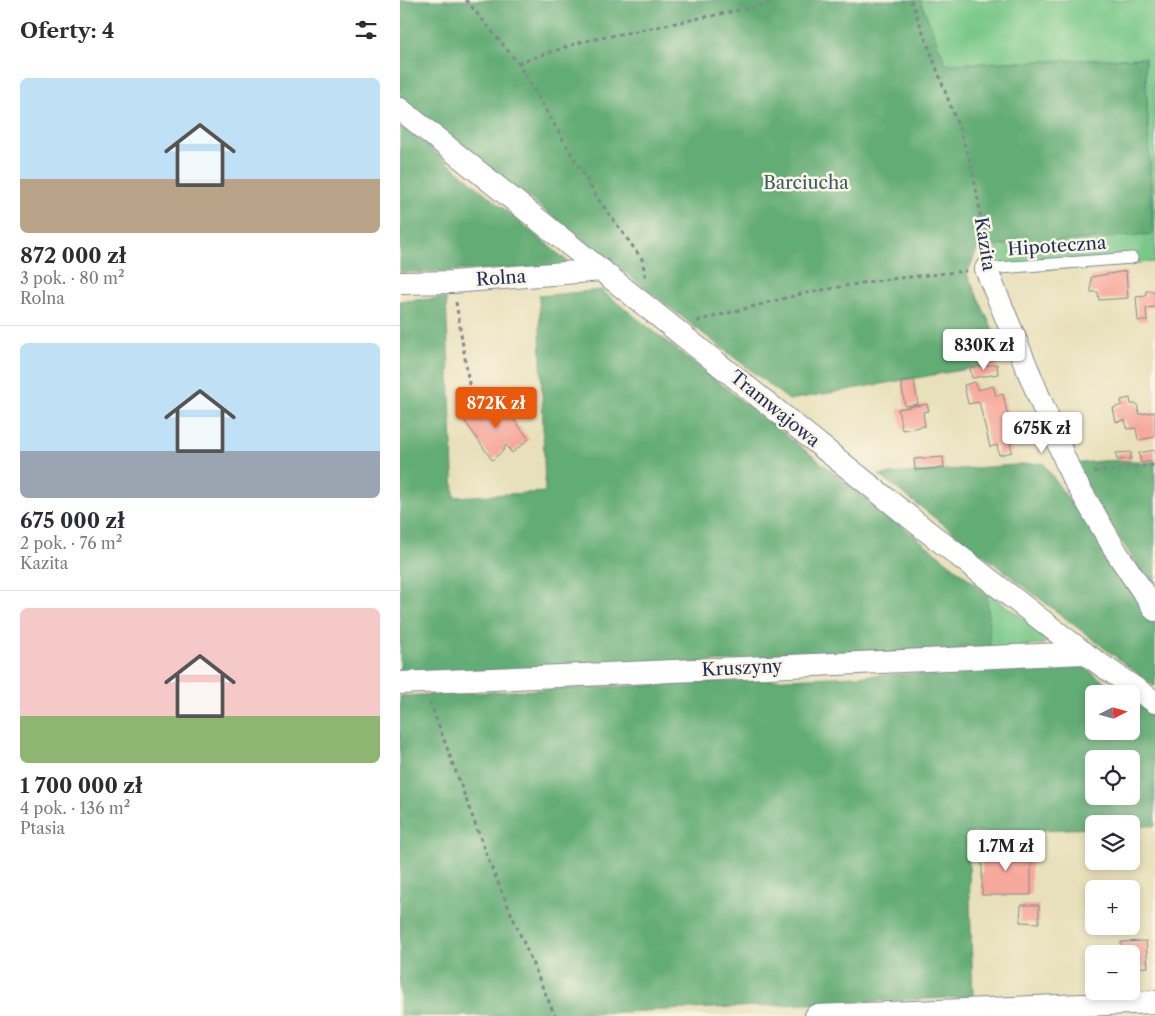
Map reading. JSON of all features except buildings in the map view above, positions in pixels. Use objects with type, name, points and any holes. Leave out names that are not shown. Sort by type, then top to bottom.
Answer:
[{"type":"street","name":"Tramwajowa","points":[[400,109],[928,532],[1084,653],[1155,702]]},
{"type":"street","name":"Kazita","points":[[986,269],[1071,474],[1117,553],[1155,610]]},
{"type":"street","name":"Rolna","points":[[400,283],[452,282],[602,270]]},
{"type":"street","name":"Kruszyny","points":[[400,683],[1084,653]]},
{"type":"street","points":[[816,1016],[1155,1002]]},
{"type":"lane","name":"Hipoteczna","points":[[986,269],[1132,258]]},
{"type":"path","points":[[466,0],[518,63],[598,199],[642,259],[652,309]]},
{"type":"path","points":[[518,63],[581,42],[755,7],[778,0]]},
{"type":"path","name":"Kazita","points":[[911,0],[954,112],[972,168],[979,204],[986,269]]},
{"type":"path","points":[[677,330],[700,320],[801,294],[873,281],[986,269]]},
{"type":"path","points":[[452,282],[470,390]]},
{"type":"path","points":[[1071,474],[1155,465]]},
{"type":"path","points":[[422,683],[490,864],[555,1016]]},
{"type":"green space","name":"Barciucha","points":[[400,0],[920,0],[946,64],[1145,58],[1153,234],[996,246],[979,245],[967,274],[1008,362],[789,400],[400,98]]},
{"type":"green space","points":[[920,0],[1155,0],[1155,262],[1000,272],[996,246],[1153,233],[1145,58],[946,64]]},
{"type":"green space","points":[[400,123],[573,266],[400,273]]},
{"type":"green space","points":[[601,290],[987,593],[990,650],[400,675],[400,301],[446,298],[454,497],[545,492],[539,296]]},
{"type":"green space","points":[[1155,460],[1155,593],[1072,464]]},
{"type":"green space","points":[[1043,463],[1155,623],[1155,687],[879,475]]},
{"type":"green space","points":[[987,593],[1043,632],[1044,644],[990,650]]},
{"type":"green space","points":[[1082,666],[1109,685],[1085,685],[1085,740],[1140,740],[1140,706],[1155,716],[1155,826],[1140,826],[1140,815],[1085,815],[1085,828],[968,833],[973,997],[524,1016],[400,1016],[400,696]]}]
